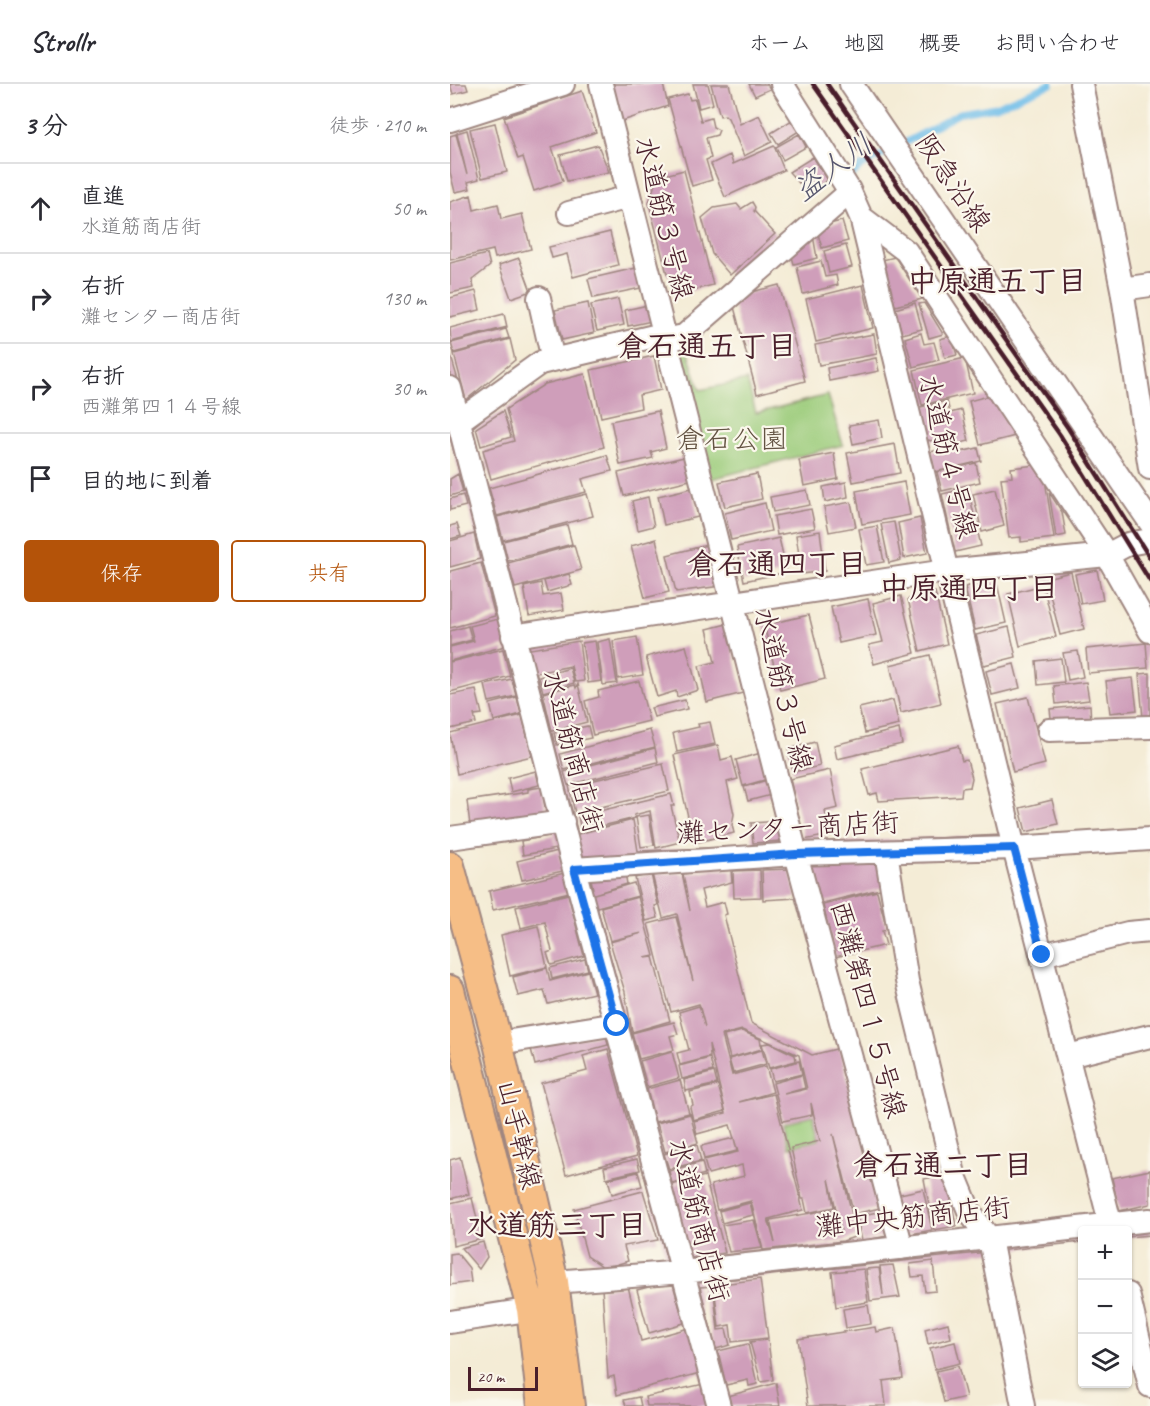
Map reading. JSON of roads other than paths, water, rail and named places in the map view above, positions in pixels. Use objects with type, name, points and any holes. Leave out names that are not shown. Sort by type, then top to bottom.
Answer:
[{"type":"main road","name":"山手幹線","points":[[450,866],[498,1043],[570,1406]]},
{"type":"main road","name":"山手幹線","points":[[450,990],[457,1040],[548,1299],[542,1406]]},
{"type":"street","points":[[450,120],[563,84]]},
{"type":"street","name":"水道筋３号線","points":[[601,84],[796,854]]},
{"type":"street","name":"水道筋４号線","points":[[782,84],[847,186],[861,217],[1010,848],[1042,955],[1111,1226]]},
{"type":"street","name":"阪急沿線","points":[[851,84],[1150,522]]},
{"type":"street","points":[[1082,84],[1122,289],[1150,468]]},
{"type":"street","points":[[459,421],[540,363],[664,337],[684,336],[847,186]]},
{"type":"street","points":[[570,213],[629,197]]},
{"type":"street","points":[[861,217],[906,251],[1107,555],[1150,631]]},
{"type":"street","points":[[1122,289],[1150,285]]},
{"type":"street","points":[[539,298],[553,360]]},
{"type":"street","name":"水道筋商店街","points":[[450,388],[459,421],[458,460],[513,636],[719,1406]]},
{"type":"street","points":[[513,636],[946,570],[1107,555],[1128,544],[1150,540]]},
{"type":"street","points":[[1049,730],[1150,728]]},
{"type":"street","points":[[450,838],[563,822]]},
{"type":"street","name":"灘センター商店街","points":[[574,869],[796,854],[1010,848],[1150,839]]},
{"type":"street","points":[[886,852],[907,981],[954,1174],[970,1213],[990,1239],[1023,1406]]},
{"type":"street","name":"西灘第四１５号線","points":[[796,854],[902,1248]]},
{"type":"street","points":[[1042,955],[1128,933],[1150,931]]},
{"type":"street","points":[[498,1043],[617,1024]]},
{"type":"street","points":[[1068,1056],[1150,1036]]},
{"type":"street","name":"灘中央筋商店街","points":[[1117,1226],[1150,1220]]},
{"type":"street","name":"灘中央筋商店街","points":[[450,1322],[548,1299],[683,1272],[1078,1230]]},
{"type":"street","points":[[1132,1311],[1150,1386]]},
{"type":"waterway","name":"盗人川","points":[[847,180],[860,167],[960,113],[995,107],[1051,84]]},
{"type":"railway","points":[[813,84],[1060,435],[1150,581]]},
{"type":"railway","points":[[827,84],[1068,428],[1150,558]]},
{"type":"district","name":"中原通五丁目","points":[[997,281]]},
{"type":"district","name":"倉石通五丁目","points":[[707,346]]},
{"type":"district","name":"倉石通四丁目","points":[[777,564]]},
{"type":"district","name":"中原通四丁目","points":[[969,588]]},
{"type":"district","name":"倉石通二丁目","points":[[943,1165]]},
{"type":"district","name":"水道筋三丁目","points":[[557,1225]]},
{"type":"park label","name":"倉石公園","points":[[732,438]]}]
